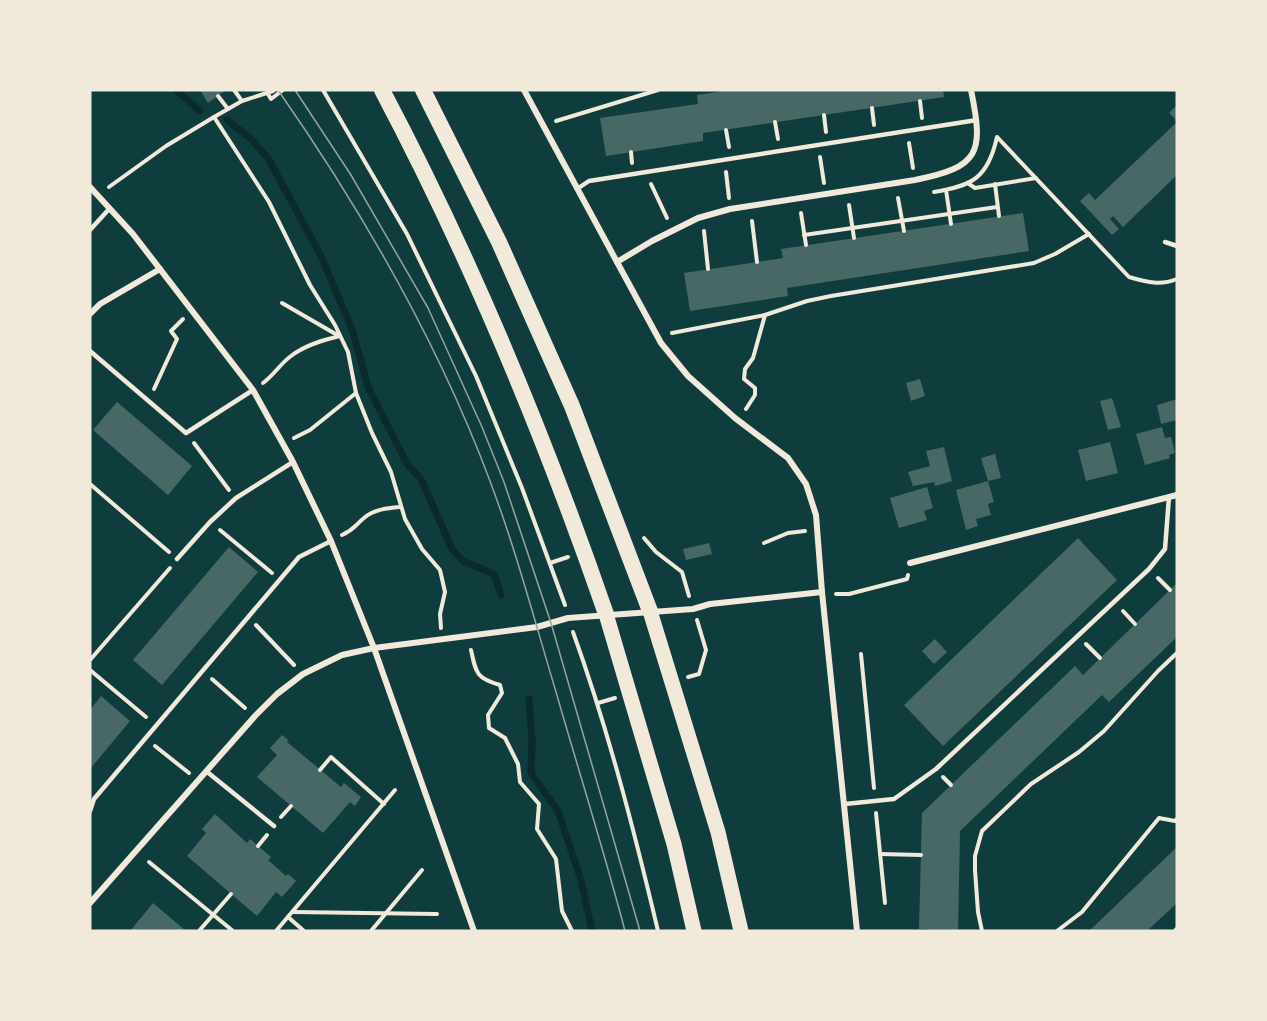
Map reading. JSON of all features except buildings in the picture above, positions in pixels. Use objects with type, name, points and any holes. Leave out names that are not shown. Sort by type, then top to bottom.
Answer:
[{"type":"highway","points":[[382,90],[471,272],[536,423],[606,614]]},
{"type":"highway","points":[[423,90],[499,242],[572,406],[650,611]]},
{"type":"main road","points":[[650,611],[718,832],[741,931]]},
{"type":"main road","points":[[606,614],[674,844],[694,931]]},
{"type":"street","points":[[524,90],[661,343],[688,376],[735,418],[788,458],[806,484],[816,515],[818,530],[822,592],[857,931]]},
{"type":"street","points":[[617,262],[698,218],[730,209],[915,180],[958,169],[971,156],[978,135],[971,90]]},
{"type":"street","points":[[90,187],[110,207],[160,269],[253,390],[293,462],[331,541],[374,648],[474,931]]},
{"type":"street","points":[[90,314],[100,304],[160,269]]},
{"type":"street","points":[[910,563],[1177,495]]},
{"type":"street","points":[[90,903],[255,716],[303,674],[342,656],[374,648],[467,634],[537,627],[568,618],[693,609],[710,604],[822,592]]},
{"type":"lane","points":[[577,189],[589,181],[977,120]]},
{"type":"lane","points":[[90,230],[110,207]]},
{"type":"lane","points":[[1165,242],[1177,246]]},
{"type":"lane","points":[[90,351],[186,433],[253,390]]},
{"type":"lane","points":[[177,559],[210,522],[236,498],[293,462]]},
{"type":"lane","points":[[845,804],[894,799],[936,769],[1149,568],[1165,549],[1169,497]]},
{"type":"lane","points":[[90,811],[94,799],[299,556],[331,541]]},
{"type":"lane","points":[[206,771],[274,826]]},
{"type":"path","points":[[234,90],[242,102]]},
{"type":"path","points":[[268,94],[271,99],[284,90]]},
{"type":"path","points":[[322,90],[407,234],[476,376],[561,591]]},
{"type":"path","points":[[556,121],[658,90]]},
{"type":"path","points":[[98,195],[165,146],[228,109],[273,91]]},
{"type":"path","points":[[218,96],[228,109]]},
{"type":"path","points":[[920,101],[922,115]]},
{"type":"path","points":[[214,117],[269,202],[310,285],[348,352],[356,393],[390,472],[405,519],[422,549],[440,570],[445,592],[440,614],[442,638]]},
{"type":"path","points":[[997,137],[1129,277],[1150,283],[1166,284],[1177,279]]},
{"type":"path","points":[[911,152],[913,169]]},
{"type":"path","points":[[726,167],[729,199]]},
{"type":"path","points":[[822,168],[824,183]]},
{"type":"path","points":[[646,172],[667,219]]},
{"type":"path","points":[[969,184],[975,188],[1036,178]]},
{"type":"path","points":[[995,184],[999,216]]},
{"type":"path","points":[[946,190],[951,224]]},
{"type":"path","points":[[898,198],[904,231]]},
{"type":"path","points":[[849,206],[854,238]]},
{"type":"path","points":[[804,236],[997,207]]},
{"type":"path","points":[[801,213],[806,245]]},
{"type":"path","points":[[752,221],[758,262]]},
{"type":"path","points":[[704,231],[708,269]]},
{"type":"path","points":[[672,333],[765,315],[807,301],[831,296],[1034,263],[1063,250],[1089,234]]},
{"type":"path","points":[[282,303],[340,336]]},
{"type":"path","points":[[148,401],[177,339],[171,331],[193,311]]},
{"type":"path","points":[[746,409],[755,395],[755,388],[744,379],[745,369],[753,358],[765,315]]},
{"type":"path","points":[[253,390],[272,377],[290,356],[316,342],[340,336]]},
{"type":"path","points":[[283,444],[310,430],[356,393]]},
{"type":"path","points":[[186,433],[236,498]]},
{"type":"path","points":[[90,484],[153,539]]},
{"type":"path","points":[[331,541],[354,529],[365,517],[385,508],[401,507]]},
{"type":"path","points":[[218,528],[279,579]]},
{"type":"path","points":[[764,543],[788,533],[818,530]]},
{"type":"path","points":[[90,660],[177,559]]},
{"type":"path","points":[[822,592],[849,594],[907,579],[910,563]]},
{"type":"path","points":[[248,616],[303,674]]},
{"type":"path","points":[[467,634],[475,671],[483,680],[500,685],[502,693],[488,715],[489,728],[505,738],[518,764],[520,782],[539,804],[537,829],[556,859],[562,911],[572,931]]},
{"type":"path","points":[[579,647],[598,703],[639,850],[658,931]]},
{"type":"path","points":[[982,931],[978,912],[975,870],[975,856],[981,831],[1031,784],[1079,753],[1104,731],[1177,653]]},
{"type":"path","points":[[861,654],[885,903]]},
{"type":"path","points":[[90,670],[141,712]]},
{"type":"path","points":[[202,670],[233,697]]},
{"type":"path","points":[[145,738],[198,780]]},
{"type":"path","points":[[320,770],[331,757],[384,804]]},
{"type":"path","points":[[276,931],[395,790]]},
{"type":"path","points":[[1057,931],[1082,912],[1159,818],[1177,819]]},
{"type":"path","points":[[880,854],[921,855]]},
{"type":"path","points":[[149,861],[233,931]]},
{"type":"path","points":[[371,931],[422,870]]},
{"type":"path","points":[[199,931],[231,894]]},
{"type":"path","points":[[292,912],[437,914]]},
{"type":"path","points":[[288,917],[304,931]]},
{"type":"waterway","points":[[176,90],[200,111]]},
{"type":"waterway","points":[[227,120],[250,138],[268,158],[320,254],[352,329],[368,387],[407,464],[421,479],[452,549],[463,561],[494,574],[501,595]]},
{"type":"waterway","points":[[529,699],[532,741],[531,773],[558,811],[581,880],[592,931]]},
{"type":"tram line","points":[[278,90],[369,231],[422,328],[469,429],[490,481],[517,560],[625,931]]},
{"type":"tram line","points":[[295,90],[351,175],[428,308],[482,427],[504,482],[551,623],[640,931]]}]
